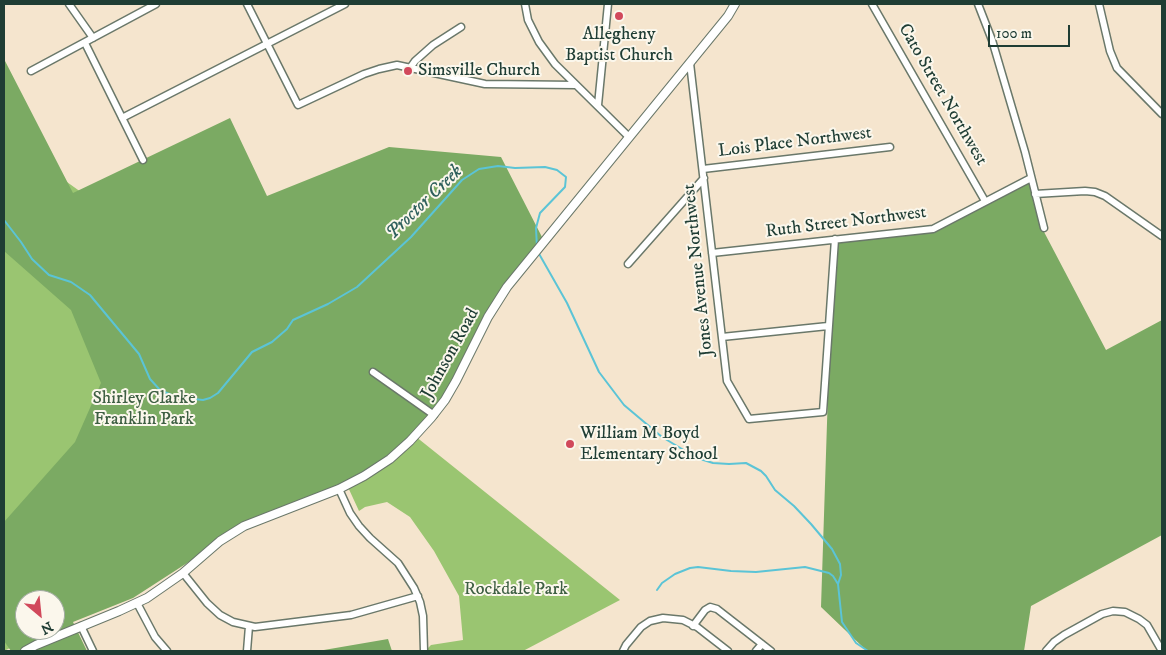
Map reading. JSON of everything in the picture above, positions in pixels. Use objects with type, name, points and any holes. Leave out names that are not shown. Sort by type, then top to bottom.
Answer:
[{"type":"street","points":[[69,4],[93,38]]},
{"type":"street","points":[[31,71],[156,4]]},
{"type":"street","points":[[247,4],[298,105],[364,74],[397,65],[485,84],[576,85]]},
{"type":"street","points":[[122,118],[345,4]]},
{"type":"street","points":[[525,4],[528,20],[539,42],[555,64],[629,137]]},
{"type":"street","points":[[598,105],[608,4]]},
{"type":"street","name":"Johnson Road","points":[[25,651],[137,603],[162,589],[220,541],[244,526],[339,489],[364,476],[410,441],[434,415],[456,381],[498,300],[728,16],[735,4]]},
{"type":"street","name":"Cato Street Northwest","points":[[872,4],[985,201]]},
{"type":"street","points":[[978,4],[992,40],[1025,152],[1044,228]]},
{"type":"street","points":[[1099,4],[1110,51],[1117,68],[1162,114]]},
{"type":"street","points":[[410,68],[433,45],[461,27]]},
{"type":"street","points":[[85,43],[143,160]]},
{"type":"street","name":"Jones Avenue Northwest","points":[[690,63],[727,382],[749,419],[823,412],[828,326]]},
{"type":"street","name":"Lois Place Northwest","points":[[703,169],[890,147]]},
{"type":"street","name":"Lois Place Northwest","points":[[628,264],[704,178]]},
{"type":"street","name":"Ruth Street Northwest","points":[[712,253],[934,229],[1031,178]]},
{"type":"street","points":[[1035,194],[1095,192],[1105,196],[1162,236]]},
{"type":"street","points":[[722,337],[828,326],[835,239]]},
{"type":"street","points":[[373,372],[434,415]]},
{"type":"street","points":[[339,489],[350,513],[359,526],[407,574],[418,596],[423,616],[424,651]]},
{"type":"street","points":[[183,573],[216,612],[233,622],[249,626],[302,622],[351,615],[418,596]]},
{"type":"street","points":[[137,603],[155,637],[167,651]]},
{"type":"street","points":[[692,626],[705,610],[710,607],[717,609],[772,651]]},
{"type":"street","points":[[1046,651],[1064,635],[1102,614],[1113,611],[1125,612],[1139,618],[1147,625],[1161,651]]},
{"type":"street","points":[[623,651],[641,627],[650,621],[662,618],[683,620],[728,651]]},
{"type":"street","points":[[81,626],[92,651]]},
{"type":"street","points":[[247,651],[249,626]]},
{"type":"street","points":[[756,651],[762,644]]},
{"type":"green space","points":[[4,59],[73,193],[230,118],[267,196],[389,147],[501,157],[543,239],[527,260],[431,419],[369,475],[281,508],[201,554],[133,598],[73,622],[87,651],[11,651],[4,641],[4,522],[75,442],[101,383],[71,310],[4,251]]},
{"type":"green space","name":"Shirley Clarke Franklin Park","points":[[4,137],[411,428],[65,595],[65,590],[15,590],[15,640],[26,640],[4,651]]},
{"type":"green space","points":[[1030,177],[1043,230],[1106,350],[1162,320],[1162,535],[1031,606],[1024,651],[867,651],[821,607],[833,239],[934,227]]},
{"type":"green space","name":"Rockdale Park","points":[[415,436],[620,600],[523,651],[425,651],[431,645],[463,640],[459,596],[434,551],[410,517],[387,502],[365,507],[359,511],[347,485]]},
{"type":"green space","points":[[388,639],[392,651],[318,651]]},
{"type":"waterway","name":"Proctor Creek","points":[[4,220],[32,259],[49,275],[71,282],[90,295],[139,354],[150,379],[160,390],[176,397],[203,400],[218,393],[252,352],[272,342],[287,329],[293,320],[328,304],[357,287],[411,237],[462,180],[479,169],[498,166],[515,168],[545,167],[557,170],[566,177],[565,187],[540,213],[536,228],[537,248]]},
{"type":"waterway","name":"Proctor Creek","points":[[538,252],[567,303],[599,372],[624,405],[662,437],[697,458],[713,463],[746,463],[761,471],[775,490],[794,506],[832,549],[840,564],[841,575],[838,584],[842,622],[856,643],[868,651]]},
{"type":"waterway","points":[[657,590],[662,583],[675,574],[698,567],[756,572],[805,567],[829,573],[838,584]]},
{"type":"place","name":"Allegheny Baptist Church","points":[[619,16]]},
{"type":"place","name":"Simsville Church","points":[[408,71]]},
{"type":"place","name":"William M Boyd Elementary School","points":[[570,444]]}]
